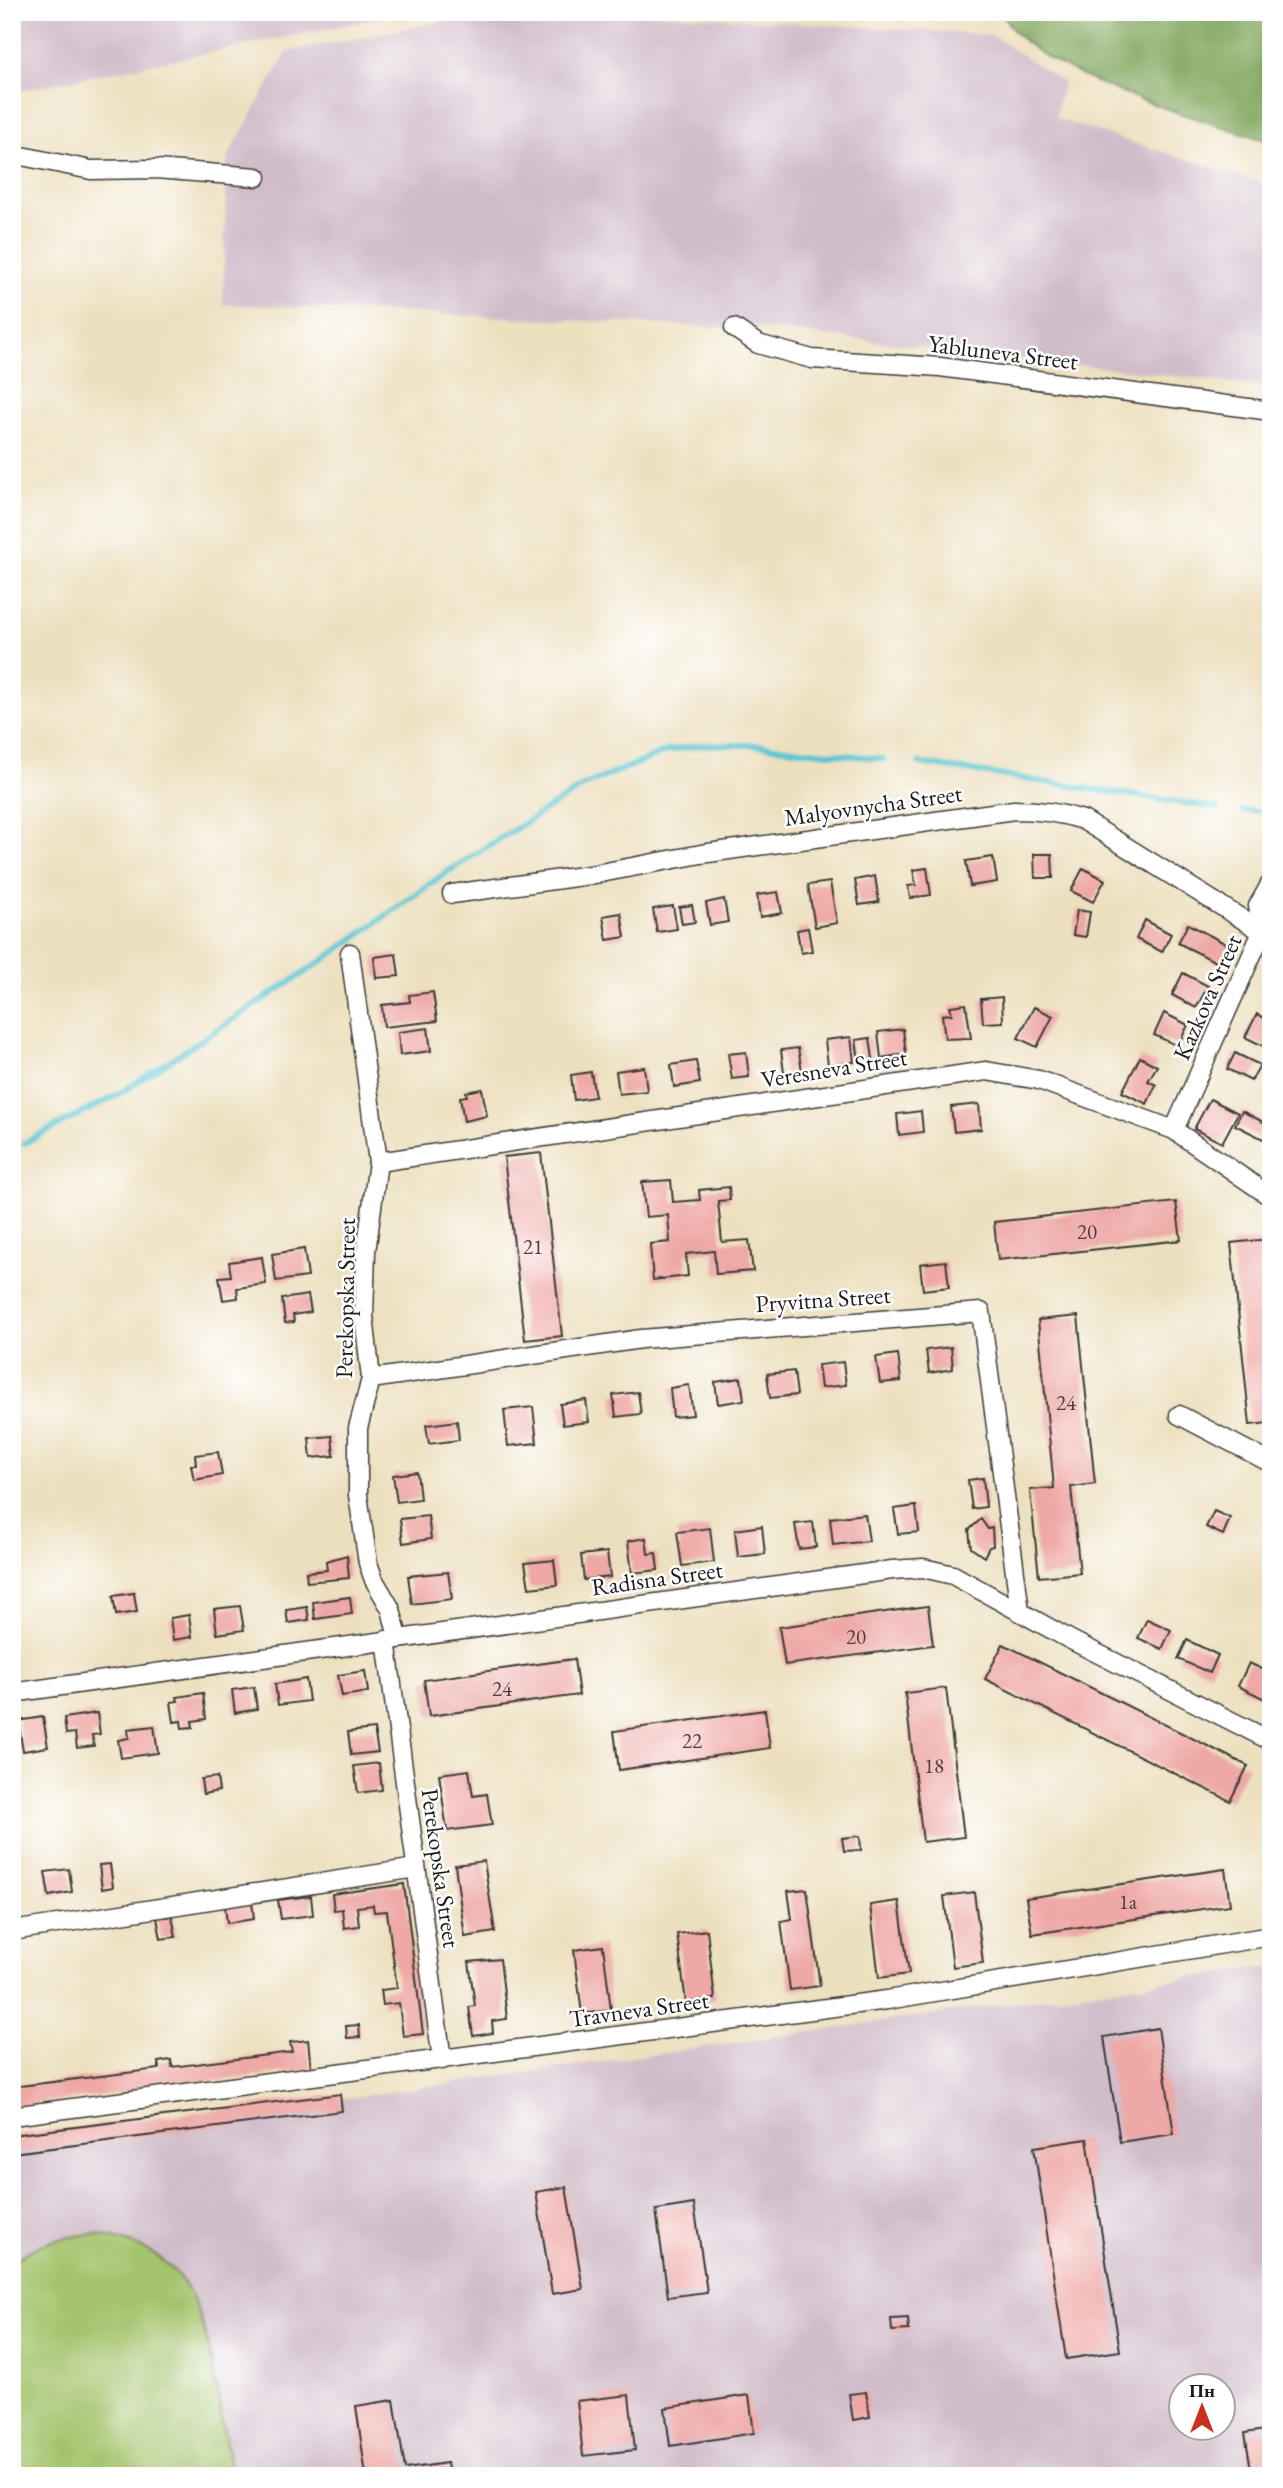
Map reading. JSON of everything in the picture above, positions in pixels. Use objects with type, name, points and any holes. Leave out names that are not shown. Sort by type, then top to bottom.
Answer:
[{"type":"street","points":[[12,155],[91,170],[156,169],[257,177]]},
{"type":"street","name":"Yabluneva Street","points":[[734,328],[758,344],[812,359],[940,367],[1271,411]]},
{"type":"street","name":"Malyovnycha Street","points":[[452,894],[590,875],[701,854],[1014,810],[1040,810],[1060,812],[1083,820],[1266,935]]},
{"type":"street","name":"Kazkova Street","points":[[1174,1130],[1266,935],[1258,906],[1271,883]]},
{"type":"street","name":"Perekopska Street","points":[[350,953],[378,1162],[366,1252],[364,1316],[371,1379],[358,1428],[358,1495],[368,1563],[391,1609],[416,1868],[442,2060]]},
{"type":"street","name":"Veresneva Street","points":[[378,1162],[986,1072],[1040,1080],[1174,1130],[1271,1197]]},
{"type":"street","name":"Pryvitna Street","points":[[371,1379],[641,1339],[981,1312],[1020,1611]]},
{"type":"street","points":[[1179,1415],[1271,1463]]},
{"type":"street","name":"Radisna Street","points":[[12,1693],[923,1568],[953,1575],[1271,1741]]},
{"type":"street","points":[[12,1931],[416,1868]]},
{"type":"street","name":"Travneva Street","points":[[12,2116],[887,2000],[1271,1936]]},
{"type":"shaded area","points":[[12,12],[410,12],[12,92]]},
{"type":"shaded area","points":[[488,12],[626,12],[992,35],[1063,82],[1055,118],[1271,186],[1271,387],[777,330],[223,304],[227,158],[287,52]]},
{"type":"shaded area","points":[[1271,1966],[1271,2476],[12,2476],[12,2146]]},
{"type":"green space","points":[[1003,12],[1271,12],[1271,142],[1165,108],[1080,75],[1044,55],[1017,34]]},
{"type":"green space","points":[[96,2234],[126,2241],[149,2252],[168,2265],[193,2300],[208,2348],[232,2476],[12,2476],[12,2263],[51,2241]]},
{"type":"building","points":[[1034,854],[1052,854],[1053,878],[1035,878]]},
{"type":"building","points":[[993,857],[997,882],[970,886],[966,861]]},
{"type":"building","points":[[927,868],[931,895],[910,898],[908,886],[916,885],[913,870]]},
{"type":"building","points":[[1083,868],[1105,880],[1093,902],[1071,891]]},
{"type":"building","points":[[875,876],[879,902],[859,905],[855,880]]},
{"type":"building","points":[[830,882],[837,923],[815,927],[808,885]]},
{"type":"building","points":[[778,892],[782,913],[760,917],[757,895]]},
{"type":"building","points":[[724,899],[728,922],[710,925],[706,903]]},
{"type":"building","points":[[692,905],[695,922],[682,924],[679,907]]},
{"type":"building","points":[[673,906],[677,929],[657,932],[653,909]]},
{"type":"building","points":[[1077,910],[1090,912],[1086,937],[1073,935]]},
{"type":"building","points":[[621,913],[625,937],[607,940],[603,916]]},
{"type":"building","points":[[1145,920],[1171,934],[1162,952],[1136,939]]},
{"type":"building","points":[[1188,924],[1230,946],[1220,964],[1178,943]]},
{"type":"building","points":[[808,928],[812,951],[801,953],[797,930]]},
{"type":"building","points":[[396,954],[399,976],[376,978],[374,957]]},
{"type":"building","points":[[1183,973],[1208,986],[1196,1008],[1172,995]]},
{"type":"building","points":[[433,992],[437,1021],[384,1027],[382,1005],[410,1002],[409,995]]},
{"type":"building","points":[[1002,997],[1003,1022],[983,1023],[981,999]]},
{"type":"building","points":[[966,1004],[971,1038],[945,1039],[942,1015],[952,1014],[950,1006]]},
{"type":"building","points":[[1034,1007],[1053,1016],[1037,1047],[1018,1038]]},
{"type":"building","points":[[1164,1013],[1188,1025],[1178,1046],[1154,1035]]},
{"type":"building","points":[[1257,1014],[1271,1022],[1271,1050],[1245,1037]]},
{"type":"building","points":[[428,1028],[431,1051],[400,1055],[398,1032]]},
{"type":"building","points":[[903,1029],[906,1054],[881,1058],[878,1032]]},
{"type":"building","points":[[851,1037],[854,1062],[828,1065],[825,1040]]},
{"type":"building","points":[[870,1038],[873,1059],[859,1061],[856,1040]]},
{"type":"building","points":[[798,1048],[802,1071],[784,1073],[781,1050]]},
{"type":"building","points":[[746,1052],[749,1077],[732,1079],[728,1054]]},
{"type":"building","points":[[1235,1053],[1260,1065],[1251,1081],[1227,1069]]},
{"type":"building","points":[[1140,1057],[1157,1066],[1148,1081],[1156,1085],[1147,1104],[1122,1092]]},
{"type":"building","points":[[696,1061],[700,1083],[674,1087],[671,1065]]},
{"type":"building","points":[[644,1067],[647,1091],[619,1094],[616,1071]]},
{"type":"building","points":[[591,1072],[595,1097],[574,1100],[571,1075]]},
{"type":"building","points":[[482,1089],[487,1116],[464,1121],[460,1097],[467,1096],[466,1092]]},
{"type":"building","points":[[1210,1099],[1238,1113],[1222,1143],[1194,1129]]},
{"type":"building","points":[[979,1104],[981,1129],[954,1132],[951,1107]]},
{"type":"building","points":[[921,1111],[923,1132],[899,1135],[897,1114]]},
{"type":"building","points":[[1242,1111],[1271,1126],[1271,1143],[1235,1125]]},
{"type":"building","points":[[541,1153],[562,1336],[525,1340],[504,1157]]},
{"type":"building","points":[[671,1180],[673,1202],[700,1200],[699,1190],[729,1187],[730,1200],[718,1201],[722,1242],[749,1240],[753,1271],[716,1274],[714,1251],[686,1254],[688,1276],[653,1280],[650,1244],[670,1242],[668,1215],[646,1217],[642,1182]]},
{"type":"building","points":[[1176,1202],[1181,1240],[998,1260],[994,1222]]},
{"type":"building","points":[[1269,1239],[1271,1423],[1250,1425],[1231,1243]]},
{"type":"building","points":[[304,1249],[308,1277],[276,1281],[272,1254]]},
{"type":"building","points":[[262,1257],[266,1284],[237,1288],[238,1298],[223,1300],[219,1277],[231,1276],[229,1262]]},
{"type":"building","points":[[946,1261],[949,1287],[923,1290],[920,1264]]},
{"type":"building","points":[[308,1295],[311,1312],[293,1315],[294,1322],[285,1323],[282,1299]]},
{"type":"building","points":[[1078,1316],[1095,1484],[1071,1487],[1080,1573],[1039,1577],[1030,1490],[1054,1488],[1038,1320]]},
{"type":"building","points":[[951,1347],[953,1369],[929,1373],[926,1350]]},
{"type":"building","points":[[898,1354],[901,1381],[880,1383],[876,1357]]},
{"type":"building","points":[[843,1362],[846,1385],[821,1388],[818,1365]]},
{"type":"building","points":[[794,1371],[797,1395],[770,1398],[767,1374]]},
{"type":"building","points":[[741,1378],[744,1400],[718,1404],[715,1382]]},
{"type":"building","points":[[689,1385],[693,1415],[673,1417],[670,1388]]},
{"type":"building","points":[[638,1392],[641,1414],[616,1417],[613,1395]]},
{"type":"building","points":[[586,1400],[589,1422],[563,1425],[560,1404]]},
{"type":"building","points":[[533,1407],[537,1443],[508,1446],[504,1410]]},
{"type":"building","points":[[457,1421],[459,1440],[429,1444],[426,1425]]},
{"type":"building","points":[[332,1436],[334,1456],[311,1458],[309,1438]]},
{"type":"building","points":[[218,1452],[222,1475],[194,1480],[191,1465],[196,1465],[195,1455]]},
{"type":"building","points":[[417,1472],[420,1499],[397,1502],[393,1475]]},
{"type":"building","points":[[983,1478],[986,1507],[972,1509],[968,1480]]},
{"type":"building","points":[[916,1506],[919,1532],[898,1534],[894,1509]]},
{"type":"building","points":[[1214,1511],[1230,1518],[1223,1535],[1206,1527]]},
{"type":"building","points":[[865,1514],[869,1541],[833,1545],[830,1518]]},
{"type":"building","points":[[428,1516],[431,1539],[403,1543],[400,1519]]},
{"type":"building","points":[[981,1519],[988,1529],[992,1528],[993,1546],[989,1547],[984,1557],[971,1548],[969,1530]]},
{"type":"building","points":[[813,1522],[816,1547],[799,1549],[795,1524]]},
{"type":"building","points":[[762,1526],[765,1554],[738,1557],[735,1530]]},
{"type":"building","points":[[710,1528],[714,1562],[682,1566],[677,1532]]},
{"type":"building","points":[[646,1538],[648,1554],[656,1553],[658,1570],[632,1573],[628,1541]]},
{"type":"building","points":[[607,1552],[610,1577],[584,1580],[581,1555]]},
{"type":"building","points":[[347,1555],[349,1578],[307,1582],[306,1572],[327,1570],[326,1561]]},
{"type":"building","points":[[554,1560],[557,1585],[529,1588],[525,1563]]},
{"type":"building","points":[[448,1572],[452,1599],[412,1604],[408,1576]]},
{"type":"building","points":[[134,1593],[137,1612],[116,1615],[113,1596]]},
{"type":"building","points":[[350,1597],[352,1614],[315,1619],[313,1602]]},
{"type":"building","points":[[240,1606],[244,1630],[217,1634],[214,1609]]},
{"type":"building","points":[[928,1606],[933,1645],[785,1665],[779,1627]]},
{"type":"building","points":[[307,1607],[309,1620],[288,1623],[286,1610]]},
{"type":"building","points":[[189,1615],[192,1637],[173,1640],[170,1618]]},
{"type":"building","points":[[1147,1619],[1171,1630],[1162,1649],[1138,1638]]},
{"type":"building","points":[[1187,1640],[1218,1655],[1210,1673],[1178,1659]]},
{"type":"building","points":[[1003,1644],[1248,1766],[1230,1801],[985,1679]]},
{"type":"building","points":[[574,1659],[579,1695],[429,1716],[424,1680]]},
{"type":"building","points":[[1249,1663],[1271,1673],[1271,1702],[1238,1686]]},
{"type":"building","points":[[365,1671],[368,1692],[342,1696],[338,1675]]},
{"type":"building","points":[[306,1679],[309,1701],[278,1705],[275,1684]]},
{"type":"building","points":[[254,1687],[257,1709],[235,1713],[232,1690]]},
{"type":"building","points":[[946,1688],[964,1837],[923,1842],[905,1693]]},
{"type":"building","points":[[203,1693],[206,1719],[192,1721],[193,1727],[182,1728],[181,1721],[174,1722],[171,1702],[178,1701],[177,1697]]},
{"type":"building","points":[[765,1710],[770,1748],[619,1770],[614,1731]]},
{"type":"building","points":[[97,1713],[100,1734],[92,1735],[94,1746],[77,1748],[75,1733],[66,1734],[64,1718]]},
{"type":"building","points":[[43,1717],[48,1747],[23,1751],[18,1721]]},
{"type":"building","points":[[154,1726],[158,1753],[121,1758],[118,1740],[129,1738],[128,1729]]},
{"type":"building","points":[[374,1729],[378,1752],[351,1755],[348,1732]]},
{"type":"building","points":[[379,1763],[382,1790],[358,1793],[354,1766]]},
{"type":"building","points":[[469,1770],[473,1796],[487,1794],[492,1825],[447,1831],[439,1774]]},
{"type":"building","points":[[217,1777],[219,1791],[203,1794],[201,1779]]},
{"type":"building","points":[[860,1836],[861,1850],[844,1851],[842,1838]]},
{"type":"building","points":[[484,1861],[495,1932],[465,1937],[455,1865]]},
{"type":"building","points":[[110,1864],[113,1887],[102,1889],[99,1865]]},
{"type":"building","points":[[69,1869],[72,1892],[49,1896],[45,1872]]},
{"type":"building","points":[[1225,1869],[1230,1905],[1032,1934],[1026,1898]]},
{"type":"building","points":[[16,1876],[20,1901],[12,1901],[12,1877]]},
{"type":"building","points":[[404,1884],[423,2034],[403,2036],[399,2003],[383,2005],[381,1990],[397,1988],[387,1911],[374,1912],[373,1905],[357,1907],[359,1926],[344,1928],[342,1909],[334,1910],[332,1894]]},
{"type":"building","points":[[807,1889],[820,1986],[790,1990],[781,1921],[792,1919],[788,1891]]},
{"type":"building","points":[[974,1892],[983,1963],[953,1967],[944,1896]]},
{"type":"building","points":[[311,1896],[313,1915],[281,1919],[278,1900]]},
{"type":"building","points":[[252,1901],[254,1919],[227,1923],[225,1905]]},
{"type":"building","points":[[899,1901],[909,1974],[879,1978],[870,1905]]},
{"type":"building","points":[[172,1916],[176,1937],[161,1939],[157,1918]]},
{"type":"building","points":[[707,1930],[715,1999],[686,2003],[677,1934]]},
{"type":"building","points":[[603,1946],[611,2010],[582,2014],[574,1950]]},
{"type":"building","points":[[500,1959],[507,2019],[492,2021],[493,2033],[473,2036],[469,2007],[475,2006],[469,1962]]},
{"type":"building","points":[[359,2025],[360,2037],[347,2038],[346,2026]]},
{"type":"building","points":[[1158,2028],[1174,2134],[1120,2142],[1104,2037]]},
{"type":"building","points":[[308,2040],[311,2069],[12,2107],[12,2087],[159,2069],[158,2062],[171,2060],[172,2067],[292,2052],[290,2042]]},
{"type":"building","points":[[340,2094],[342,2111],[12,2153],[12,2135]]},
{"type":"building","points":[[1087,2139],[1120,2351],[1066,2359],[1034,2147]]},
{"type":"building","points":[[566,2187],[583,2289],[552,2294],[536,2192]]},
{"type":"building","points":[[694,2204],[707,2292],[668,2297],[656,2210]]},
{"type":"building","points":[[908,2318],[909,2330],[892,2331],[891,2319]]},
{"type":"building","points":[[866,2392],[870,2417],[853,2420],[849,2394]]},
{"type":"building","points":[[629,2395],[635,2450],[583,2456],[577,2401]]},
{"type":"building","points":[[749,2395],[754,2433],[670,2446],[665,2408]]},
{"type":"building","points":[[394,2400],[405,2469],[447,2463],[449,2476],[366,2476],[356,2406]]},
{"type":"building","points":[[1271,2429],[1271,2476],[1252,2476],[1245,2433]]},
{"type":"waterway","points":[[24,1143],[117,1095],[322,961],[447,872],[585,785],[667,751],[701,745],[756,745],[883,759]]},
{"type":"waterway","points":[[919,763],[1217,808]]},
{"type":"waterway","points":[[1243,811],[1271,811]]}]
